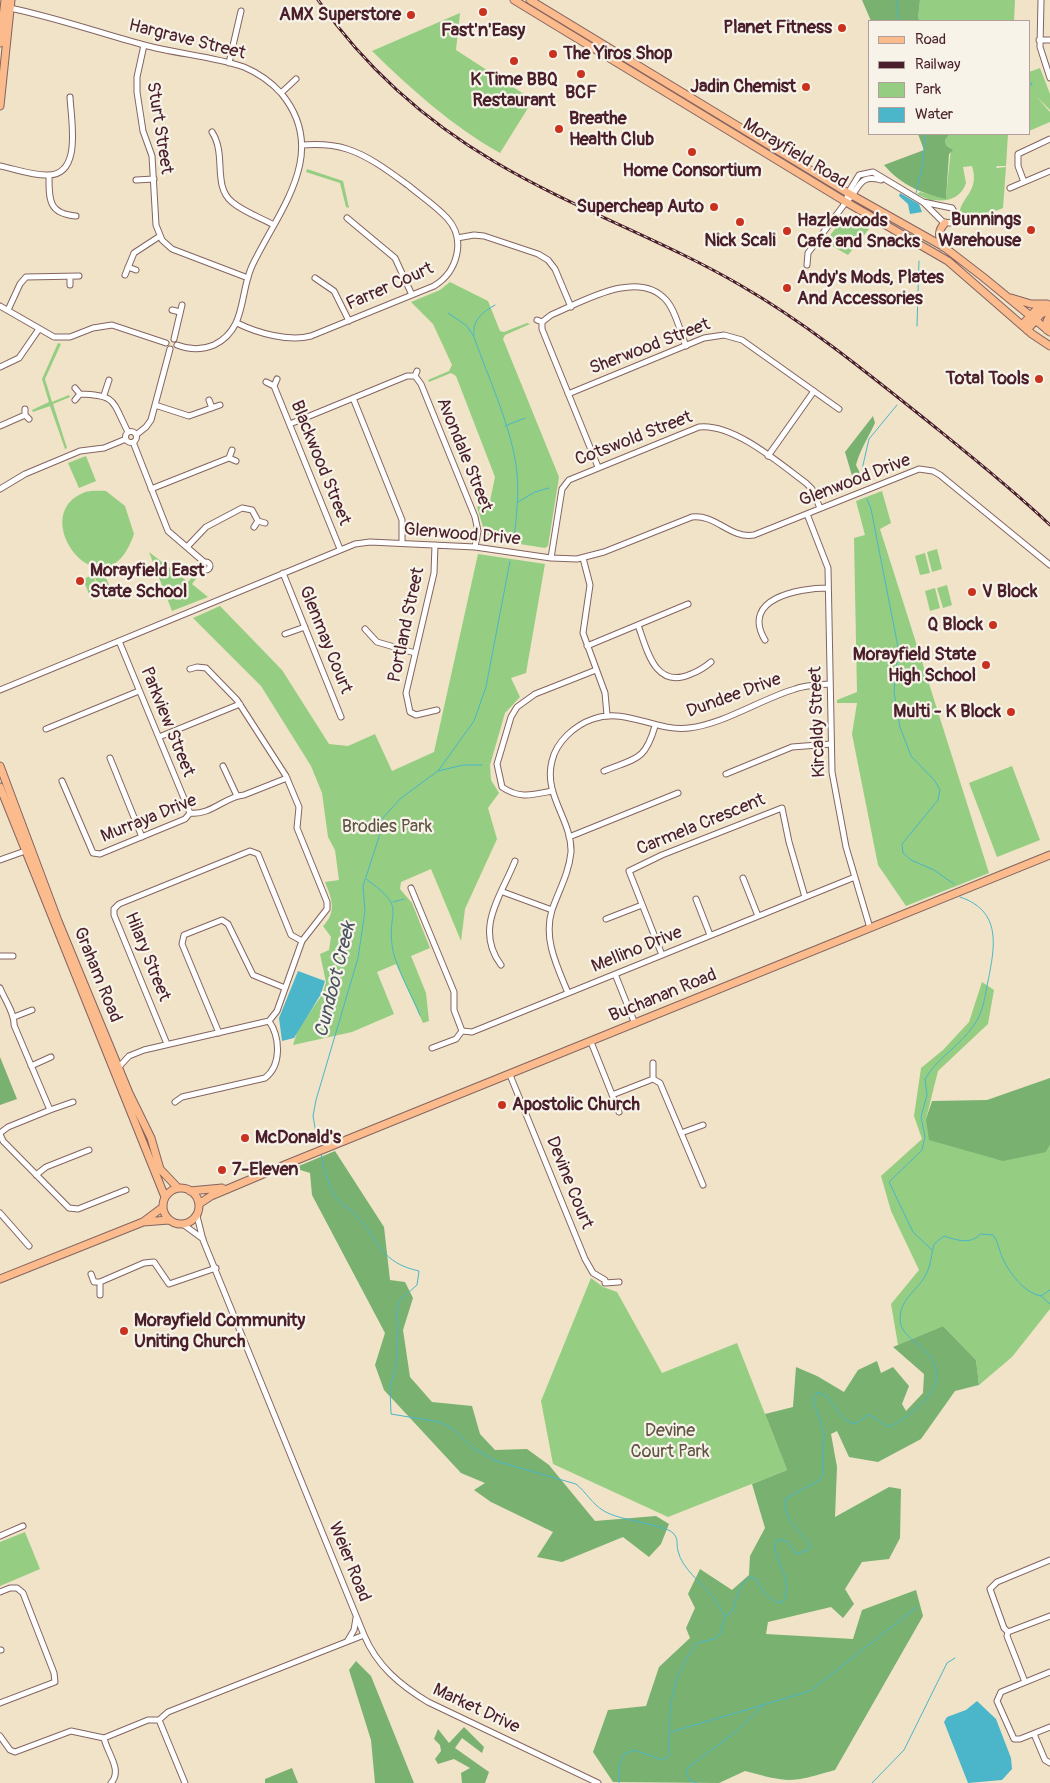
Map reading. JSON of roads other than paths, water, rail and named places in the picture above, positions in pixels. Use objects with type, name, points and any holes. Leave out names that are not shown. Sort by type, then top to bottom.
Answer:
[{"type":"main road","points":[[0,43],[6,5],[11,0]]},
{"type":"main road","name":"Morayfield Road","points":[[514,0],[846,202],[948,260],[1024,327],[1050,346]]},
{"type":"main road","name":"Morayfield Road","points":[[530,0],[850,195],[944,247],[1049,331]]},
{"type":"main road","points":[[0,106],[6,5]]},
{"type":"main road","points":[[942,221],[939,236],[944,247]]},
{"type":"main road","points":[[1007,298],[1049,306]]},
{"type":"main road","points":[[1024,327],[1049,306]]},
{"type":"main road","points":[[1049,331],[1047,321],[1050,315]]},
{"type":"main road","name":"Graham Road","points":[[0,766],[29,851],[165,1197]]},
{"type":"main road","name":"Graham Road","points":[[0,787],[29,851],[118,1068],[148,1132],[160,1169],[178,1188]]},
{"type":"main road","name":"Buchanan Road","points":[[200,1204],[208,1198],[287,1164],[1050,856]]},
{"type":"main road","name":"Buchanan Road","points":[[190,1190],[221,1188],[287,1164]]},
{"type":"main road","points":[[143,1222],[169,1220],[184,1225],[197,1216],[200,1204],[190,1190],[178,1188],[165,1197],[163,1208],[169,1220]]},
{"type":"main road","points":[[0,1279],[143,1222],[163,1208]]},
{"type":"street","points":[[1041,0],[1039,40],[1050,78]]},
{"type":"street","name":"Hargrave Street","points":[[6,5],[144,45],[229,64],[258,74],[280,93],[296,117],[302,145],[300,169],[296,183],[248,278],[237,323]]},
{"type":"street","points":[[229,64],[241,11]]},
{"type":"street","points":[[1039,40],[1050,40]]},
{"type":"street","name":"Sturt Street","points":[[144,45],[137,85],[143,131],[152,156],[156,221],[160,236]]},
{"type":"street","points":[[280,93],[296,78]]},
{"type":"street","points":[[0,166],[49,175],[65,168],[72,156],[70,97]]},
{"type":"street","points":[[212,132],[220,147],[222,184],[227,196],[235,204],[274,225]]},
{"type":"street","points":[[1024,182],[1018,166],[1018,154],[1050,139]]},
{"type":"street","points":[[302,145],[330,145],[364,156],[403,182],[443,214],[451,223],[457,238],[474,235],[484,236],[545,258],[555,269],[571,307]]},
{"type":"street","points":[[1010,188],[1050,171]]},
{"type":"street","points":[[807,265],[808,253],[846,202],[859,175],[873,172],[923,202],[942,221],[952,222],[956,214],[952,208],[923,202]]},
{"type":"street","points":[[49,175],[50,197],[53,206],[62,214],[76,216]]},
{"type":"street","points":[[136,180],[154,179]]},
{"type":"street","points":[[942,221],[939,212],[945,207]]},
{"type":"street","points":[[347,218],[395,258],[412,296]]},
{"type":"street","points":[[125,275],[136,252],[160,236],[172,249],[248,278]]},
{"type":"street","name":"Farrer Court","points":[[237,323],[258,331],[302,338],[349,321],[440,283],[451,272],[457,258],[457,238]]},
{"type":"street","points":[[128,266],[136,270]]},
{"type":"street","points":[[8,310],[20,284],[26,277],[79,276]]},
{"type":"street","points":[[70,277],[70,285]]},
{"type":"street","points":[[314,278],[334,291],[349,321]]},
{"type":"street","points":[[598,467],[540,321],[622,287],[642,287],[666,300],[686,346]]},
{"type":"street","points":[[177,346],[174,339],[182,305]]},
{"type":"street","points":[[0,306],[48,336],[64,338],[102,325],[112,325],[166,343],[170,349],[155,405],[148,424],[136,435],[133,442],[166,528],[204,562]]},
{"type":"street","points":[[172,310],[180,312]]},
{"type":"street","points":[[170,349],[177,346],[192,349],[211,346],[228,335],[237,323]]},
{"type":"street","points":[[0,367],[19,358],[38,330]]},
{"type":"street","name":"Sherwood Street","points":[[568,394],[715,335],[737,338],[840,410]]},
{"type":"street","points":[[166,343],[174,339]]},
{"type":"street","name":"Avondale Street","points":[[290,424],[416,374],[476,517],[478,527],[475,546]]},
{"type":"street","name":"Blackwood Street","points":[[274,386],[277,379]]},
{"type":"street","points":[[104,396],[109,380]]},
{"type":"street","name":"Blackwood Street","points":[[266,382],[274,386],[340,550]]},
{"type":"street","points":[[75,388],[80,394],[104,396],[112,401],[128,432],[136,435]]},
{"type":"street","points":[[768,456],[814,392]]},
{"type":"street","points":[[75,400],[80,394]]},
{"type":"street","points":[[353,398],[402,520],[402,543]]},
{"type":"street","points":[[209,400],[212,408]]},
{"type":"street","points":[[155,405],[189,416],[220,405]]},
{"type":"street","points":[[0,426],[26,414]]},
{"type":"street","name":"Cotswold Street","points":[[551,558],[563,487],[572,477],[686,431],[704,426],[726,430],[768,456],[809,486],[820,508]]},
{"type":"street","points":[[126,439],[128,432]]},
{"type":"street","points":[[0,488],[37,469],[80,451],[104,448],[126,439],[133,442]]},
{"type":"street","points":[[229,458],[232,450]]},
{"type":"street","points":[[151,489],[229,458],[236,461]]},
{"type":"street","name":"Glenwood Drive","points":[[0,690],[283,573],[365,542],[475,546],[551,558],[583,558],[692,517],[708,518],[734,533],[748,536],[912,471],[926,469],[940,475],[1048,564]]},
{"type":"street","points":[[187,547],[203,530],[242,508],[252,510],[258,521],[265,523]]},
{"type":"street","name":"Kircaldy Street","points":[[807,514],[828,568],[832,772],[840,820],[870,928]]},
{"type":"street","points":[[254,527],[258,521]]},
{"type":"street","name":"Portland Street","points":[[435,545],[434,574],[406,693],[410,712],[416,715],[437,710]]},
{"type":"street","points":[[583,558],[590,580],[583,632],[605,693],[607,715]]},
{"type":"street","points":[[1048,564],[1050,570]]},
{"type":"street","name":"Glenmay Court","points":[[283,573],[341,717]]},
{"type":"street","points":[[765,640],[758,621],[762,610],[769,602],[795,591],[828,588]]},
{"type":"street","points":[[587,646],[688,604]]},
{"type":"street","points":[[638,625],[652,662],[660,673],[672,678],[683,678],[704,668],[711,662]]},
{"type":"street","points":[[285,634],[305,627]]},
{"type":"street","points":[[365,629],[377,642],[415,653]]},
{"type":"street","name":"Parkview Street","points":[[119,641],[190,813]]},
{"type":"street","points":[[113,1054],[129,1056],[168,1044],[269,1021],[277,1010],[302,941],[326,914],[327,902],[297,828],[298,807],[287,778],[240,704],[206,668],[190,669]]},
{"type":"street","points":[[552,792],[522,797],[512,794],[502,787],[498,780],[497,764],[510,716],[523,701],[535,694],[596,670]]},
{"type":"street","name":"Dundee Drive","points":[[568,993],[552,952],[549,936],[552,910],[570,862],[569,837],[552,792],[549,775],[552,760],[561,742],[568,734],[586,723],[607,715],[627,717],[655,726],[672,728],[698,726],[797,688],[829,684]]},
{"type":"street","points":[[46,729],[139,691]]},
{"type":"street","points":[[159,737],[240,704]]},
{"type":"street","points":[[604,771],[640,757],[649,746],[655,726]]},
{"type":"street","points":[[726,774],[792,746],[831,744]]},
{"type":"street","points":[[110,758],[142,837]]},
{"type":"street","points":[[223,766],[237,796]]},
{"type":"street","name":"Murraya Drive","points":[[62,782],[93,853],[100,854],[185,819],[190,813],[197,814],[230,801],[237,796],[244,796],[287,778]]},
{"type":"street","points":[[569,837],[678,793]]},
{"type":"street","name":"Carmela Crescent","points":[[662,955],[630,871],[636,866],[782,808],[789,842],[805,896]]},
{"type":"street","points":[[0,860],[29,851]]},
{"type":"street","name":"Hilary Street","points":[[168,1044],[114,909],[126,901],[250,851],[258,854],[291,935],[302,941]]},
{"type":"street","points":[[501,965],[489,942],[489,920],[516,861]]},
{"type":"street","name":"Mellino Drive","points":[[432,1048],[456,1039],[462,1032],[472,1032],[855,877]]},
{"type":"street","points":[[743,878],[758,916]]},
{"type":"street","points":[[411,888],[454,992],[454,1010],[462,1032]]},
{"type":"street","points":[[503,892],[552,910]]},
{"type":"street","points":[[696,899],[710,935]]},
{"type":"street","points":[[606,919],[642,905]]},
{"type":"street","points":[[219,1033],[182,944],[184,935],[222,920],[228,924],[253,975],[284,988]]},
{"type":"street","points":[[0,956],[13,956]]},
{"type":"street","points":[[615,974],[635,1024]]},
{"type":"street","points":[[0,988],[9,1011],[14,1017],[14,1025],[50,1110]]},
{"type":"street","points":[[14,1017],[32,1010]]},
{"type":"street","points":[[175,1102],[182,1097],[266,1078],[272,1073],[277,1055],[277,1044],[269,1021]]},
{"type":"street","points":[[591,1042],[618,1112]]},
{"type":"street","points":[[118,1068],[129,1056]]},
{"type":"street","points":[[31,1066],[51,1057]]},
{"type":"street","points":[[653,1063],[653,1079]]},
{"type":"street","name":"Devine Court","points":[[510,1075],[585,1259],[593,1273],[605,1280],[605,1283],[619,1282]]},
{"type":"street","points":[[612,1095],[653,1079]]},
{"type":"street","points":[[653,1079],[660,1083],[703,1186]]},
{"type":"street","points":[[73,1102],[8,1127],[0,1133],[2,1140],[63,1204],[72,1209],[81,1208],[126,1190]]},
{"type":"street","points":[[681,1133],[703,1124]]},
{"type":"street","points":[[36,1175],[46,1167],[89,1150]]},
{"type":"street","points":[[0,1213],[29,1246]]},
{"type":"street","name":"Weier Road","points":[[197,1216],[203,1240],[364,1635]]},
{"type":"street","name":"Weier Road","points":[[184,1225],[203,1240]]},
{"type":"street","points":[[91,1274],[94,1282],[100,1282],[144,1264],[154,1262],[169,1284],[216,1268]]},
{"type":"street","points":[[100,1282],[100,1295]]},
{"type":"street","points":[[0,1536],[23,1526]]},
{"type":"street","points":[[1025,1682],[1007,1636],[1008,1632],[1004,1628],[990,1589],[997,1582],[1050,1560]]},
{"type":"street","points":[[0,1592],[10,1588],[17,1588],[22,1593],[54,1673],[55,1682],[0,1703]]},
{"type":"street","points":[[1008,1632],[1050,1616]]},
{"type":"street","points":[[346,1642],[354,1630],[356,1617]]},
{"type":"street","points":[[0,1736],[10,1750],[14,1752],[71,1731],[104,1738],[148,1720],[159,1720],[168,1712],[364,1635]]},
{"type":"street","name":"Market Drive","points":[[364,1635],[376,1659],[404,1687],[428,1702],[598,1783]]},
{"type":"street","points":[[1050,1672],[1001,1692],[997,1701],[1014,1738],[1020,1739],[1050,1727]]},
{"type":"street","points":[[159,1720],[185,1783]]},
{"type":"street","points":[[1034,1734],[1045,1760],[1050,1763]]},
{"type":"street","points":[[104,1738],[116,1771],[115,1778],[111,1783]]},
{"type":"water","points":[[900,193],[919,204],[922,212],[910,214],[908,204],[899,196]]},
{"type":"water","points":[[298,971],[325,981],[321,994],[294,1038],[282,1041],[279,1018]]},
{"type":"water","points":[[977,1701],[996,1719],[1011,1758],[1012,1769],[1002,1780],[968,1783],[944,1722],[947,1717],[966,1710]]},
{"type":"waterway","points":[[896,0],[899,20]]},
{"type":"waterway","points":[[1030,85],[1032,82]]},
{"type":"waterway","points":[[916,193],[923,163],[925,135]]},
{"type":"waterway","points":[[917,326],[919,261]]},
{"type":"waterway","points":[[474,335],[477,321],[495,305]]},
{"type":"waterway","points":[[448,313],[467,326],[474,337],[509,433],[518,484],[514,542]]},
{"type":"waterway","points":[[864,481],[863,465],[869,439],[897,405]]},
{"type":"waterway","points":[[505,426],[525,418]]},
{"type":"waterway","points":[[518,502],[535,492],[549,488]]},
{"type":"waterway","points":[[867,499],[871,509],[898,647],[894,692],[900,727],[911,756],[935,781],[940,790],[938,800],[902,844],[903,853],[911,860],[934,870],[954,884]]},
{"type":"waterway","name":"Cundoot Creek","points":[[318,1145],[313,1116],[316,1100],[358,958],[365,911],[363,886],[379,837],[381,820],[401,798],[438,771],[474,721],[486,687],[510,561]]},
{"type":"waterway","points":[[438,771],[463,765],[482,765]]},
{"type":"waterway","points":[[366,879],[388,897],[392,904],[391,937],[395,959],[420,1015]]},
{"type":"waterway","points":[[932,1250],[913,1232],[889,1182],[922,1150],[925,1137],[921,1117],[927,1095],[925,1079],[968,1032],[980,1015],[983,1004],[991,968],[992,931],[983,911],[974,903],[960,897]]},
{"type":"waterway","points":[[393,902],[404,899]]},
{"type":"waterway","name":"Cundoot Creek","points":[[321,1154],[329,1183],[337,1199],[355,1214],[388,1257],[396,1263],[419,1271],[417,1285],[400,1300],[396,1313],[398,1325],[396,1368],[390,1387],[391,1414],[439,1422],[452,1428],[473,1448],[496,1461],[576,1484],[604,1511],[661,1527],[673,1533],[676,1537],[680,1558],[693,1576],[713,1597],[725,1616],[720,1634],[714,1639],[697,1643],[680,1671],[675,1684],[670,1710],[669,1756],[662,1760],[635,1750],[624,1754],[619,1765],[619,1783]]},
{"type":"waterway","points":[[726,1616],[733,1611],[740,1588],[750,1577],[756,1579],[764,1593],[777,1603],[784,1601],[786,1592],[785,1577],[777,1557],[775,1542],[779,1539],[788,1542],[796,1554],[810,1549],[810,1544],[789,1518],[786,1512],[785,1499],[820,1480],[823,1474],[824,1433],[813,1400],[818,1392],[829,1399],[840,1414],[849,1422],[855,1424],[868,1415],[890,1427],[920,1405],[934,1387],[937,1376],[935,1365],[928,1354],[906,1334],[900,1319],[903,1305],[925,1277],[934,1244],[944,1236],[968,1241],[973,1240],[980,1234],[993,1235],[997,1241],[1002,1258],[1019,1283],[1029,1291],[1041,1296],[1050,1290]]},
{"type":"waterway","points":[[1041,1296],[1050,1304]]},
{"type":"waterway","points":[[671,1732],[810,1691],[917,1607]]},
{"type":"waterway","points":[[872,1783],[904,1750],[947,1663],[955,1658]]},
{"type":"waterway","points":[[697,1783],[689,1780],[686,1769],[733,1734],[763,1706]]},
{"type":"railway","points":[[318,0],[355,47],[376,69],[420,110],[444,129],[525,179],[710,268],[788,315],[835,348],[925,419],[1004,484],[1050,525]]},
{"type":"place","name":"Fast'n'Easy","points":[[483,12]]},
{"type":"place","name":"AMX Superstore","points":[[411,15]]},
{"type":"place","name":"Planet Fitness","points":[[842,28]]},
{"type":"place","name":"The Yiros Shop","points":[[553,54]]},
{"type":"place","name":"K Time BBQ Restaurant","points":[[514,61]]},
{"type":"place","name":"BCF","points":[[581,74]]},
{"type":"place","name":"Jadin Chemist","points":[[806,87]]},
{"type":"place","name":"Breathe Health Club","points":[[559,129]]},
{"type":"place","name":"Home Consortium","points":[[692,152]]},
{"type":"place","name":"Supercheap Auto","points":[[714,207]]},
{"type":"place","name":"Nick Scali","points":[[740,222]]},
{"type":"place","name":"Bunnings Warehouse","points":[[1031,230]]},
{"type":"place","name":"Hazlewoods Cafe and Snacks","points":[[787,231]]},
{"type":"place","name":"Andy's Mods, Plates And Accessories","points":[[787,288]]},
{"type":"place","name":"Total Tools","points":[[1039,379]]},
{"type":"place","name":"Morayfield East State School","points":[[80,581]]},
{"type":"place","name":"V Block","points":[[972,592]]},
{"type":"place","name":"Q Block","points":[[993,625]]},
{"type":"place","name":"Morayfield State High School","points":[[986,665]]},
{"type":"place","name":"Multi - K Block","points":[[1011,712]]},
{"type":"place","name":"Apostolic Church","points":[[502,1105]]},
{"type":"place","name":"McDonald's","points":[[245,1138]]},
{"type":"place","name":"7-Eleven","points":[[222,1170]]},
{"type":"place","name":"Morayfield Community Uniting Church","points":[[124,1331]]},
{"type":"park label","name":"Brodies Park","points":[[387,827]]},
{"type":"park label","name":"Devine Court Park","points":[[670,1441]]}]
